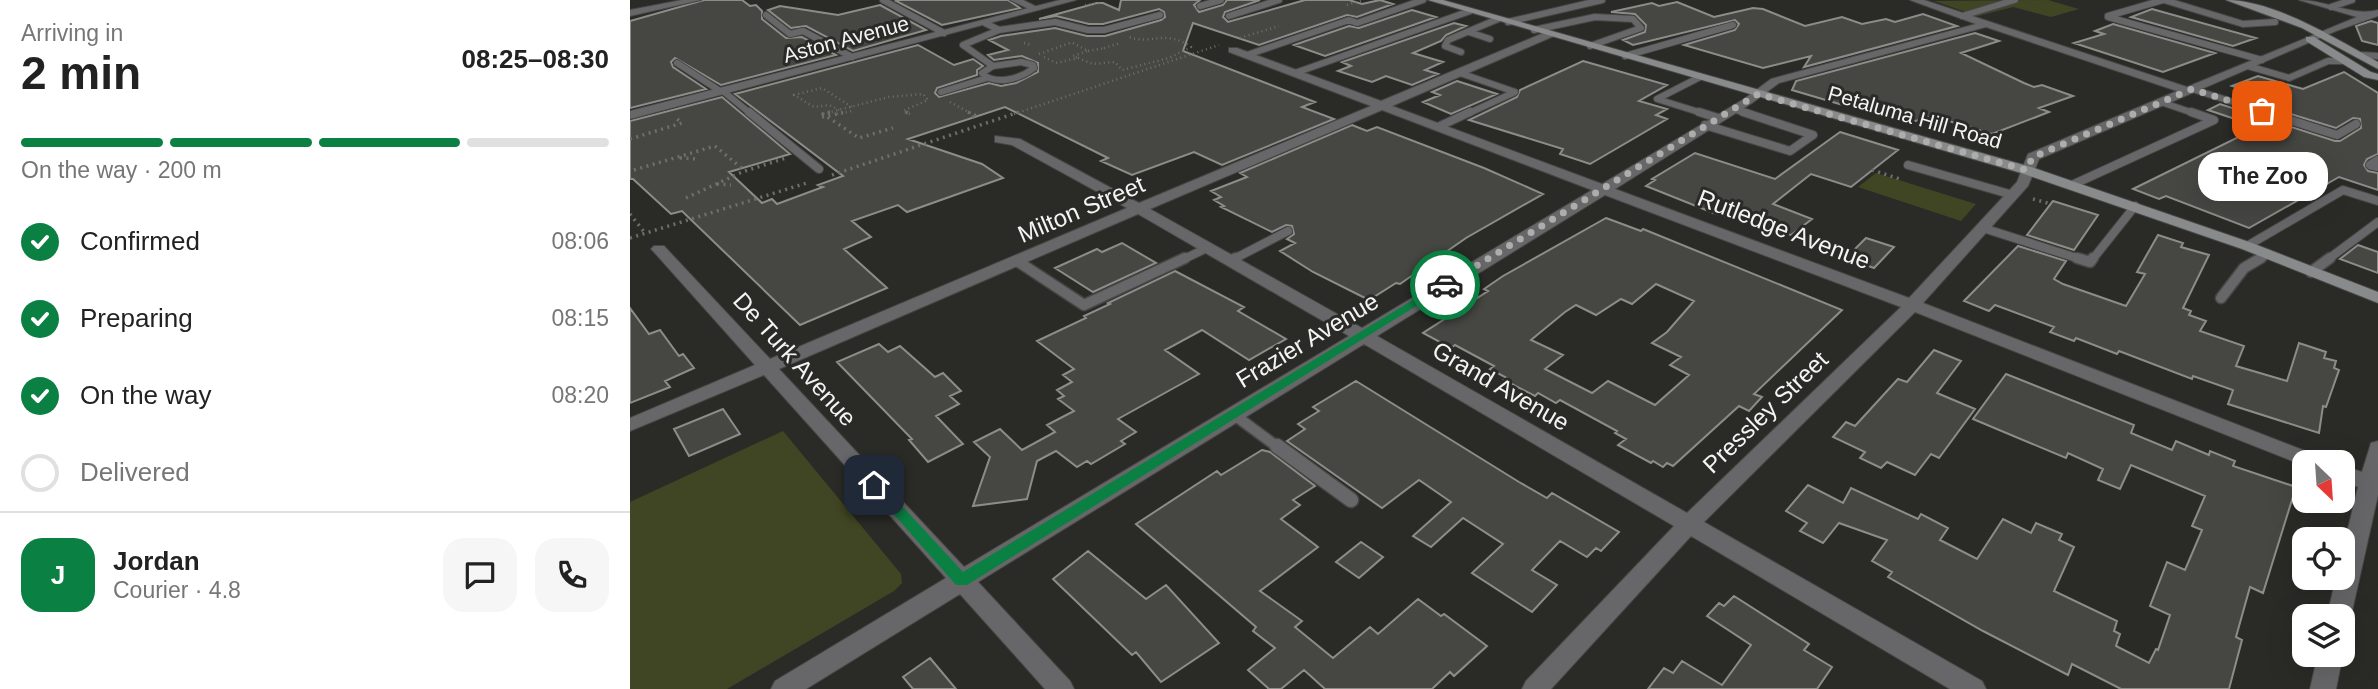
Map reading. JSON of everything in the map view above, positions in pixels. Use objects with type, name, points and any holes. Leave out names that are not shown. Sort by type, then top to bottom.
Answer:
[{"type":"main road","name":"Petaluma Hill Road","points":[[1433,0],[2026,170],[2247,246],[2378,299]]},
{"type":"main road","points":[[2231,0],[2262,12],[2276,14],[2322,34],[2378,66]]},
{"type":"main road","points":[[2262,12],[2344,61],[2378,77]]},
{"type":"street","points":[[630,13],[696,0]]},
{"type":"street","points":[[1015,0],[1036,9]]},
{"type":"street","name":"Aston Avenue","points":[[630,115],[1071,0]]},
{"type":"street","points":[[1915,0],[2190,90]]},
{"type":"street","points":[[2304,0],[2373,18]]},
{"type":"street","points":[[2026,170],[2033,157],[2309,39],[2373,18],[2378,13]]},
{"type":"street","name":"Frazier Avenue","points":[[784,689],[1775,82],[1986,24]]},
{"type":"street","name":"Milton Street","points":[[630,425],[1550,34]]},
{"type":"street","name":"Rutledge Avenue","points":[[1234,47],[1296,73],[1912,305],[2292,453]]},
{"type":"street","name":"Grand Avenue","points":[[999,139],[1016,142],[1140,208],[1690,523],[1973,689]]},
{"type":"street","name":"Pressley Street","points":[[1535,689],[1690,523],[1912,305],[2013,195],[2023,183],[2026,170]]},
{"type":"street","name":"De Turk Avenue","points":[[659,249],[1061,689]]},
{"type":"street","points":[[2342,604],[2373,485],[2378,448]]},
{"type":"street","points":[[2356,478],[2373,485]]},
{"type":"street","points":[[2323,689],[2327,667]]},
{"type":"lane","points":[[883,0],[944,33]]},
{"type":"lane","points":[[1199,6],[1221,0]]},
{"type":"lane","points":[[1229,16],[1279,0]]},
{"type":"lane","points":[[1234,47],[1349,20],[1357,23],[1423,0]]},
{"type":"lane","points":[[1461,52],[1445,46],[1448,40],[1503,21],[1602,0]]},
{"type":"lane","points":[[1962,16],[2015,0]]},
{"type":"lane","points":[[2262,60],[2108,17],[2163,0],[2244,24],[2275,22]]},
{"type":"lane","points":[[2331,7],[2352,0]]},
{"type":"lane","points":[[1296,73],[1470,11]]},
{"type":"lane","points":[[766,15],[790,34],[803,31],[852,57]]},
{"type":"lane","points":[[993,66],[963,45],[999,30],[1034,23],[1055,22],[1088,30],[1104,30],[1160,15]]},
{"type":"lane","points":[[1534,30],[1607,16],[1633,19],[1641,28],[1590,46]]},
{"type":"lane","points":[[985,23],[999,30]]},
{"type":"lane","points":[[1625,56],[1733,26]]},
{"type":"lane","points":[[1469,32],[1490,39]]},
{"type":"lane","points":[[2360,55],[2378,55]]},
{"type":"lane","points":[[2248,66],[2288,78],[2328,61],[2344,61]]},
{"type":"lane","points":[[941,92],[987,78],[1014,78],[1034,68],[1021,62],[993,66],[982,73],[987,78]]},
{"type":"lane","points":[[677,63],[722,91],[819,169]]},
{"type":"lane","points":[[1440,127],[1515,92],[1460,72]]},
{"type":"lane","points":[[1700,78],[1657,99],[1718,118],[1813,135],[1790,151],[1718,118]]},
{"type":"lane","points":[[2190,90],[2337,135],[2356,124]]},
{"type":"lane","points":[[2072,185],[2214,120],[2161,102]]},
{"type":"lane","points":[[2378,160],[2370,165],[2378,167]]},
{"type":"lane","points":[[1908,165],[2013,195]]},
{"type":"lane","points":[[2247,246],[2343,190],[2378,201]]},
{"type":"lane","points":[[1983,228],[2090,262],[2135,206]]},
{"type":"lane","points":[[2311,272],[2378,222]]},
{"type":"lane","points":[[1232,260],[1288,231]]},
{"type":"lane","points":[[1017,261],[1084,305],[1209,247]]},
{"type":"lane","points":[[2221,298],[2244,268],[2267,254]]},
{"type":"lane","points":[[1233,414],[1350,500]]},
{"type":"path","points":[[1337,8],[1363,0]]},
{"type":"path","points":[[630,238],[1234,47],[1286,24]]},
{"type":"path","points":[[1104,30],[1137,40],[1166,36],[1172,42],[1191,47],[1181,55],[1161,58],[1134,69],[1122,69],[1115,62],[1093,64],[1073,56],[1107,49]]},
{"type":"path","points":[[1031,56],[1081,40]]},
{"type":"path","points":[[1024,43],[1031,45]]},
{"type":"path","points":[[1072,43],[1088,51]]},
{"type":"path","points":[[1056,63],[1077,58]]},
{"type":"path","points":[[839,110],[829,105],[814,107],[794,95],[822,88],[853,108]]},
{"type":"path","points":[[822,117],[888,100],[941,92]]},
{"type":"path","points":[[893,128],[859,138],[823,114],[889,97],[923,94],[928,100]]},
{"type":"path","points":[[911,114],[903,111],[928,100],[949,101],[955,107],[967,109],[977,116],[970,118]]},
{"type":"path","points":[[630,139],[682,123],[667,111]]},
{"type":"path","points":[[667,128],[671,133]]},
{"type":"path","points":[[634,170],[715,146],[745,171]]},
{"type":"path","points":[[686,198],[745,171],[800,154]]},
{"type":"path","points":[[676,158],[698,159]]},
{"type":"path","points":[[716,184],[731,185]]},
{"type":"path","points":[[2033,199],[2051,204]]},
{"type":"path","points":[[630,214],[659,249]]},
{"type":"green space","points":[[2048,0],[2079,9],[2051,17],[2013,7],[1978,16],[1934,1]]},
{"type":"green space","points":[[1876,173],[1976,204],[1961,221],[1858,187]]},
{"type":"green space","points":[[783,431],[901,574],[902,583],[894,591],[727,689],[630,689],[630,502]]},
{"type":"building","points":[[704,0],[742,0],[750,6],[756,5],[762,11],[762,19],[786,38],[802,37],[836,55],[721,85],[675,58],[671,62],[673,67],[706,89],[630,108],[630,21]]},
{"type":"building","points":[[1008,0],[1020,8],[942,25],[896,1]]},
{"type":"building","points":[[1121,0],[1200,0],[1194,5],[1199,12],[1223,5],[1227,0],[1260,0],[1225,12],[1223,17],[1228,22],[1305,0],[1349,0],[1362,4],[1380,0],[1393,4],[1357,17],[1347,15],[1259,45],[1193,23],[1183,51],[1315,102],[1302,107],[1334,119],[1222,165],[1194,152],[1132,175],[1101,161],[1108,158],[1005,107],[908,139],[982,164],[1003,178],[907,212],[898,205],[852,221],[871,237],[844,249],[887,288],[800,325],[682,211],[671,214],[630,179],[630,121],[722,97],[790,154],[729,172],[762,203],[772,199],[777,204],[823,187],[818,185],[843,176],[735,94],[918,45],[954,65],[973,59],[983,66],[977,70],[977,75],[937,88],[935,93],[939,97],[989,83],[1001,86],[1016,83],[1038,72],[1038,63],[1022,56],[994,60],[988,55],[1008,50],[989,40],[1055,28],[1087,36],[1105,36],[1165,17],[1164,12],[1159,9],[1103,24],[1089,24],[1056,16],[1039,19],[1097,3],[1119,10]]},
{"type":"building","points":[[1677,2],[1714,17],[1753,8],[1763,9],[1805,26],[1842,17],[1862,24],[1886,19],[1895,22],[1923,14],[1957,26],[1804,67],[1811,56],[1763,68],[1684,45],[1735,30],[1739,24],[1735,20],[1633,45],[1623,40],[1645,32],[1646,25],[1635,14],[1611,12],[1652,3],[1659,6]]},
{"type":"building","points":[[880,5],[926,30],[853,51],[806,26],[791,28],[768,10],[780,6],[838,15]]},
{"type":"building","points":[[2152,9],[2256,38],[2233,46],[2131,17]]},
{"type":"building","points":[[1412,10],[1436,17],[1325,56],[1294,45],[1349,26],[1359,28]]},
{"type":"building","points":[[2371,21],[2378,23],[2378,45],[2362,41],[2356,26]]},
{"type":"building","points":[[1454,23],[1466,26],[1413,53],[1443,62],[1425,70],[1438,74],[1412,85],[1386,76],[1372,82],[1338,71],[1351,66],[1342,62]]},
{"type":"building","points":[[2113,24],[2215,53],[2163,72],[2074,43],[2104,34],[2095,31]]},
{"type":"building","points":[[1975,33],[1999,41],[1961,53],[2034,87],[2042,85],[2073,96],[2039,108],[2049,112],[1992,134],[1932,116],[1909,123],[1862,101],[1846,106],[1792,90],[1796,81]]},
{"type":"building","points":[[1583,61],[1667,85],[1639,101],[1667,109],[1656,115],[1667,119],[1590,164],[1560,154],[1563,149],[1469,120],[1517,97],[1520,90]]},
{"type":"building","points":[[2344,72],[2378,93],[2378,154],[2367,159],[2364,165],[2368,171],[2378,173],[2378,190],[2339,177],[2249,228],[2166,196],[2159,199],[2133,189],[2259,127],[2208,110],[2220,104],[2340,141],[2361,128],[2360,119],[2353,118],[2336,128],[2235,97],[2248,91],[2232,86],[2258,76],[2303,89]]},
{"type":"building","points":[[1457,81],[1497,94],[1451,114],[1423,102],[1440,95],[1432,92]]},
{"type":"building","points":[[1352,125],[1367,131],[1377,127],[1543,194],[1466,238],[1400,284],[1396,283],[1369,300],[1313,272],[1280,251],[1295,243],[1287,239],[1294,234],[1292,226],[1286,225],[1272,232],[1221,207],[1224,206],[1214,200],[1221,197],[1211,191],[1247,177],[1240,173]]},
{"type":"building","points":[[1840,132],[1898,150],[1851,187],[1811,174],[1773,204],[1812,219],[1791,235],[1716,214],[1646,186],[1655,180],[1652,179],[1695,153],[1775,179]]},
{"type":"building","points":[[2053,201],[2098,215],[2074,250],[2027,235]]},
{"type":"building","points":[[1606,218],[1641,231],[1643,229],[1842,310],[1754,394],[1762,397],[1749,411],[1739,406],[1673,466],[1667,463],[1663,467],[1618,445],[1626,439],[1615,433],[1617,431],[1560,400],[1556,403],[1538,393],[1535,396],[1504,380],[1507,378],[1490,369],[1494,366],[1455,345],[1451,348],[1423,333],[1488,291],[1484,289]],"holes":[[[1656,284],[1694,301],[1667,332],[1652,343],[1681,357],[1670,365],[1689,375],[1655,405],[1608,381],[1592,393],[1545,369],[1563,355],[1531,340],[1576,305],[1596,315],[1621,299],[1632,304]]]},
{"type":"building","points":[[2158,235],[2183,243],[2181,247],[2209,255],[2183,308],[2191,311],[2189,315],[2206,321],[2200,331],[2244,346],[2236,366],[2287,381],[2299,343],[2326,352],[2324,358],[2336,361],[2334,368],[2339,370],[2326,407],[2323,406],[2319,433],[2228,404],[2233,390],[2193,376],[2192,379],[2119,351],[2117,354],[2076,338],[2074,341],[2050,332],[2054,327],[1995,305],[1989,311],[1964,301],[2018,246],[2066,261],[2054,279],[2063,284],[2126,306],[2145,274],[2137,272]]},
{"type":"building","points":[[1866,238],[1894,247],[1874,268],[1846,258]]},
{"type":"building","points":[[1122,243],[1156,263],[1093,292],[1055,268],[1097,249],[1102,252]]},
{"type":"building","points":[[2358,245],[2378,252],[2378,273],[2340,259]]},
{"type":"building","points":[[1175,271],[1244,307],[1238,311],[1286,339],[1249,360],[1202,330],[1165,350],[1199,374],[1118,419],[1136,432],[1121,441],[1125,444],[1091,464],[1087,461],[1077,467],[1056,451],[1037,461],[1027,499],[973,506],[990,457],[974,442],[1000,429],[1022,450],[1055,432],[1047,425],[1074,411],[1058,399],[1064,396],[1057,390],[1072,382],[1063,375],[1074,369],[1037,341]]},
{"type":"building","points":[[630,308],[649,334],[660,330],[679,356],[683,354],[694,368],[665,381],[670,387],[630,403]]},
{"type":"building","points":[[879,344],[888,352],[900,346],[935,377],[943,373],[961,391],[950,396],[959,404],[936,416],[963,444],[928,462],[909,440],[912,439],[837,362]]},
{"type":"building","points":[[1934,350],[1961,361],[1937,393],[1975,409],[1939,458],[1931,454],[1915,475],[1887,462],[1881,468],[1860,458],[1865,452],[1833,437],[1846,422],[1855,426],[1898,379],[1907,382]]},
{"type":"building","points":[[2006,374],[2134,425],[2131,433],[2172,450],[2176,441],[2209,455],[2210,451],[2235,461],[2233,466],[2292,486],[2292,500],[2263,593],[2250,587],[2236,637],[2242,640],[2229,689],[2121,689],[2072,664],[2068,675],[1888,577],[1892,572],[1872,561],[1887,540],[1839,523],[1823,543],[1800,531],[1807,523],[1786,511],[1808,485],[1843,503],[1851,488],[1918,519],[1921,514],[1948,528],[1940,540],[1977,559],[2003,519],[2031,533],[2036,523],[2062,534],[2059,540],[2074,547],[2054,591],[2117,621],[2114,631],[2120,634],[2116,646],[2149,663],[2156,649],[2158,650],[2170,615],[2150,606],[2167,562],[2185,570],[2202,530],[2192,526],[2205,496],[2131,465],[2120,489],[2098,480],[2103,469],[2068,453],[2066,458],[1973,419]]},
{"type":"building","points":[[1356,381],[1519,482],[1547,498],[1552,493],[1619,532],[1601,551],[1596,548],[1587,557],[1560,541],[1532,570],[1557,585],[1532,612],[1472,573],[1503,544],[1463,518],[1431,547],[1413,536],[1451,502],[1419,480],[1382,508],[1287,441],[1305,429],[1298,424],[1319,411],[1313,407]]},
{"type":"building","points":[[723,409],[740,434],[689,456],[674,429]]},
{"type":"building","points":[[1262,450],[1270,452],[1315,486],[1293,500],[1300,505],[1281,519],[1318,547],[1260,591],[1302,621],[1295,627],[1333,658],[1370,627],[1378,634],[1418,599],[1441,616],[1444,614],[1487,646],[1454,676],[1450,672],[1432,689],[1325,689],[1304,670],[1281,689],[1269,689],[1248,670],[1275,648],[1253,631],[1256,627],[1136,524],[1217,471],[1221,475]]},
{"type":"building","points":[[1361,542],[1383,557],[1359,578],[1336,562]]},
{"type":"building","points":[[1088,551],[1146,599],[1166,585],[1219,643],[1161,682],[1136,652],[1132,655],[1053,579]]},
{"type":"building","points":[[1734,596],[1809,644],[1804,650],[1832,667],[1817,689],[1648,689],[1664,668],[1673,673],[1682,661],[1722,685],[1751,645],[1707,616],[1719,603],[1724,606]]},
{"type":"building","points":[[930,658],[956,689],[913,689],[903,677]]},
{"type":"way so far","points":[[1445,285],[1758,94],[2026,170],[2033,157],[2192,89],[2262,111]]},
{"type":"place","name":"The Zoo","points":[[2262,111]]},
{"type":"route","points":[[874,485],[961,581],[1445,285]]}]
